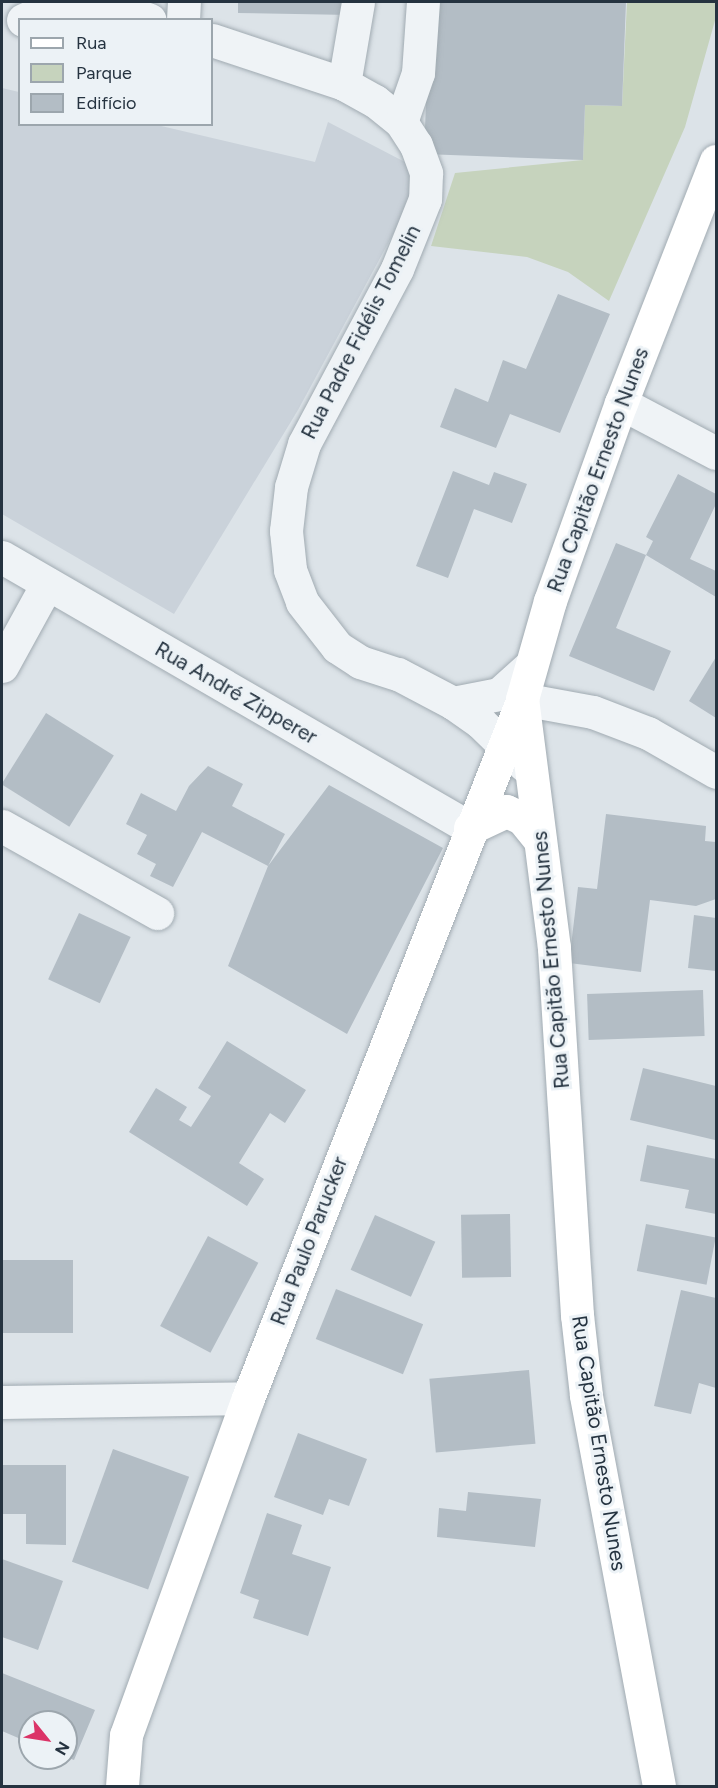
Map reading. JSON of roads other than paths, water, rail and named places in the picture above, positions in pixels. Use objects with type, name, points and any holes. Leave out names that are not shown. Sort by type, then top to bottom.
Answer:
[{"type":"main road","name":"Rua Capitão Ernesto Nunes","points":[[659,1786],[586,1395],[576,1304],[554,948],[534,776],[522,699],[529,667],[621,402],[717,161]]},
{"type":"main road","name":"Rua Paulo Parucker","points":[[126,1735],[248,1398],[522,699]]},
{"type":"main road","points":[[470,828],[506,811],[522,818],[540,840]]},
{"type":"main road","points":[[122,1786],[126,1735]]},
{"type":"street","points":[[28,18],[64,2],[111,6],[144,18]]},
{"type":"street","points":[[183,18],[184,2]]},
{"type":"street","points":[[344,84],[358,2]]},
{"type":"street","points":[[401,122],[418,73],[423,2]]},
{"type":"street","points":[[2,34],[18,23]]},
{"type":"street","name":"Rua Padre Fidélis Tomelin","points":[[213,40],[344,84],[375,101],[401,122],[416,145],[426,173],[425,199],[397,268],[304,444],[291,487],[286,531],[290,570],[302,602],[337,647],[360,662],[398,674],[453,703],[505,746],[534,776]]},
{"type":"street","points":[[621,402],[717,453]]},
{"type":"street","name":"Rua André Zipperer","points":[[2,557],[470,828]]},
{"type":"street","points":[[2,666],[46,584]]},
{"type":"street","points":[[453,703],[481,700],[499,694],[529,667]]},
{"type":"street","points":[[522,699],[604,716],[648,733],[717,772]]},
{"type":"street","points":[[2,826],[157,913]]},
{"type":"street","points":[[2,1402],[248,1398]]},
{"type":"street","name":"Rua Paulo Parucker","points":[[106,1786],[126,1735]]}]
